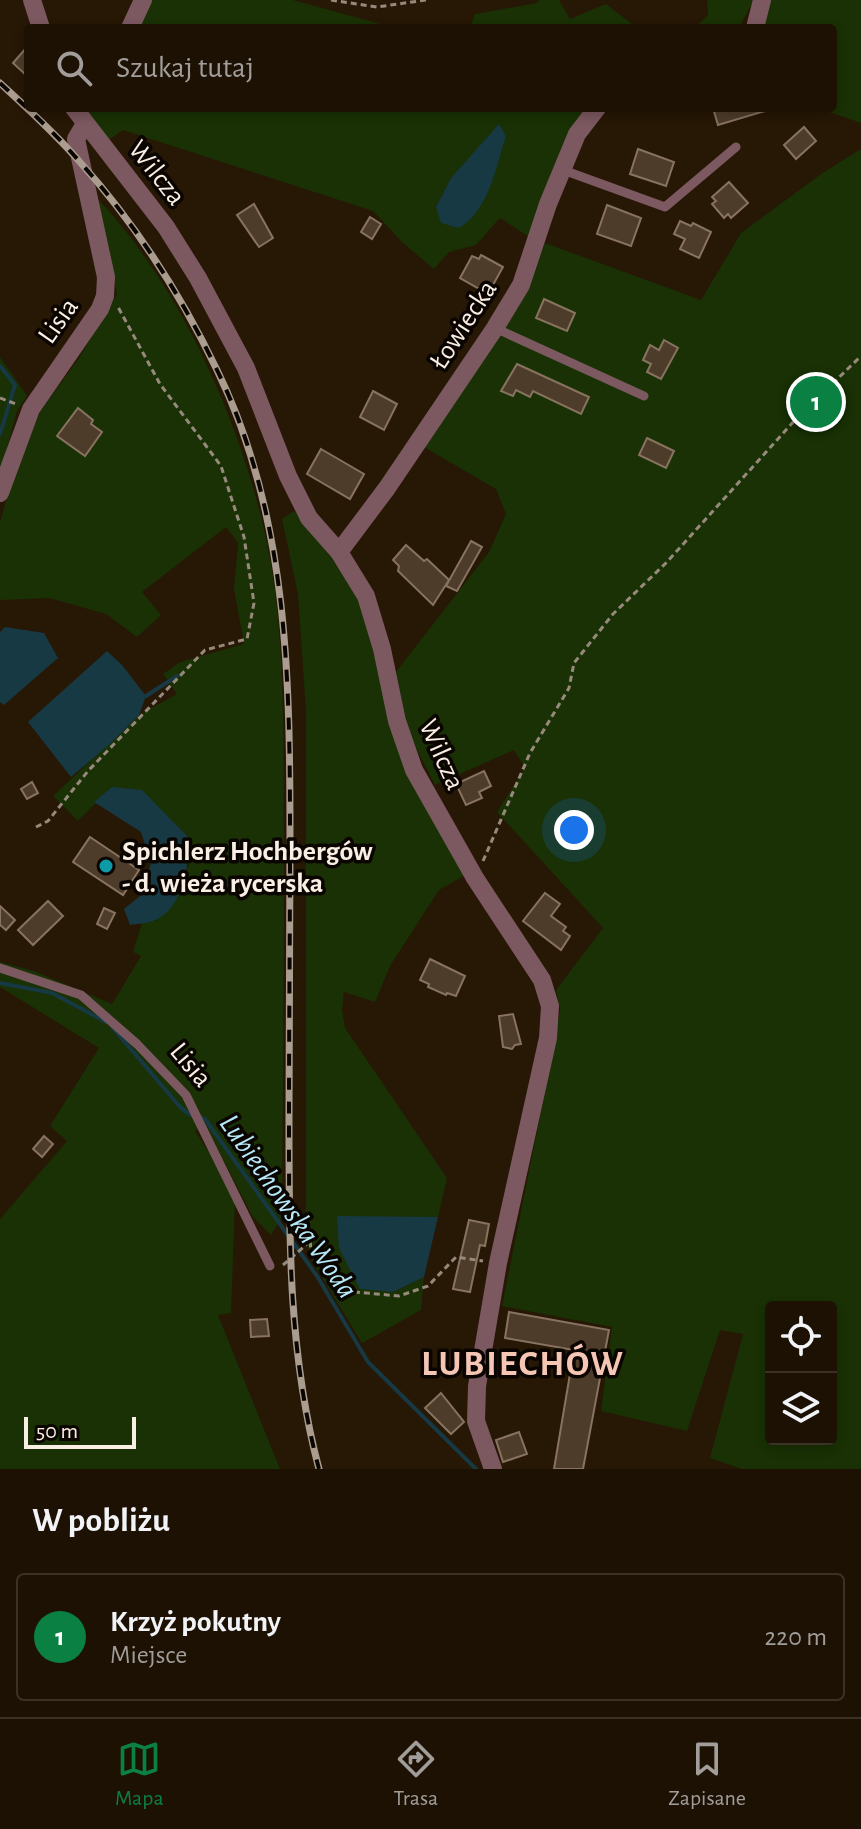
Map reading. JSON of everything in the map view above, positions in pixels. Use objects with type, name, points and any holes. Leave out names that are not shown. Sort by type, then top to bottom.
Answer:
[{"type":"street","points":[[32,0],[40,24]]},
{"type":"street","points":[[132,24],[143,0]]},
{"type":"street","points":[[756,24],[762,0]]},
{"type":"street","name":"Wilcza","points":[[77,112],[189,261],[246,368],[288,476],[309,518],[339,552],[366,596],[375,621],[397,721],[414,770],[475,878],[542,980],[550,1006],[548,1038],[498,1263],[475,1403],[479,1434],[493,1469]]},
{"type":"street","name":"Łowiecka","points":[[339,552],[387,488],[521,285],[577,134],[594,112]]},
{"type":"street","name":"Lisia","points":[[0,493],[31,409],[100,309],[105,296],[106,277],[76,139],[85,124]]},
{"type":"lane","points":[[563,170],[665,207],[736,147]]},
{"type":"lane","points":[[495,328],[644,396]]},
{"type":"lane","name":"Lisia","points":[[0,968],[81,995],[137,1044],[186,1095],[270,1266]]},
{"type":"path","points":[[331,0],[377,7],[426,0]]},
{"type":"path","points":[[36,827],[48,821],[88,771],[205,650],[247,639],[254,603],[244,537],[221,466],[160,384],[115,302],[105,296]]},
{"type":"path","points":[[475,878],[530,753],[569,688],[574,663],[613,614],[667,562],[795,420],[861,356]]},
{"type":"path","points":[[2,399],[15,403]]},
{"type":"path","points":[[284,1265],[306,1245],[306,1236],[310,1235],[311,1255],[355,1292],[399,1296],[428,1286],[456,1257],[498,1263]]},
{"type":"green space","points":[[151,0],[293,0],[380,24],[140,24]]},
{"type":"green space","points":[[539,0],[559,0],[570,19],[606,4],[632,24],[471,24],[475,14],[537,3]]},
{"type":"green space","points":[[707,0],[754,0],[741,24],[699,24],[708,15]]},
{"type":"green space","points":[[767,0],[861,0],[861,123],[829,112],[837,112],[837,24],[762,24]]},
{"type":"green space","points":[[87,112],[591,112],[531,238],[500,218],[476,245],[449,252],[434,269],[402,242],[373,211],[123,130],[109,140]],"holes":[[[499,125],[506,136],[489,188],[436,207],[451,178]]]},
{"type":"green space","points":[[861,149],[861,1469],[742,1469],[710,1458],[743,1334],[720,1330],[687,1431],[601,1411],[612,1327],[502,1306],[555,1042],[560,1009],[556,990],[603,928],[497,812],[525,768],[514,750],[435,785],[409,734],[396,672],[489,552],[506,514],[496,489],[424,447],[526,289],[545,243],[701,300],[741,233]]},
{"type":"green space","points":[[95,196],[161,281],[216,384],[255,493],[276,599],[283,732],[283,1130],[282,1218],[271,1235],[253,1217],[205,1125],[195,1131],[219,1168],[235,1202],[231,1313],[218,1315],[280,1469],[0,1469],[0,1219],[67,1141],[50,1126],[99,1048],[0,987],[0,962],[34,971],[112,1004],[141,956],[133,952],[142,923],[157,920],[189,865],[112,787],[78,821],[53,796],[139,715],[177,694],[163,674],[180,662],[244,644],[234,589],[238,543],[226,527],[142,592],[161,615],[137,637],[106,614],[49,598],[0,600],[0,522],[17,463],[41,410],[79,358],[117,294]]},
{"type":"green space","points":[[0,357],[27,396],[17,411],[0,475]]},
{"type":"green space","points":[[294,511],[359,598],[376,647],[389,722],[465,875],[439,890],[390,966],[375,1002],[344,992],[342,1010],[345,1028],[447,1178],[438,1217],[337,1217],[393,1292],[424,1277],[421,1310],[362,1343],[309,1256],[306,1222],[306,712],[298,594],[282,519]]},
{"type":"water","points":[[499,124],[506,136],[495,174],[478,210],[459,228],[441,223],[436,207],[451,178]]},
{"type":"water","points":[[5,627],[44,633],[58,658],[4,705],[0,702],[0,632]]},
{"type":"water","points":[[107,651],[146,696],[139,715],[71,777],[28,722]]},
{"type":"water","points":[[112,787],[142,790],[189,838],[186,872],[179,895],[165,914],[153,921],[130,925],[124,909],[140,896],[151,863],[141,832],[94,802]]},
{"type":"water","points":[[337,1216],[438,1217],[424,1277],[393,1292],[360,1289],[339,1248]]},
{"type":"building","points":[[24,51],[24,73],[13,63]]},
{"type":"building","points":[[714,112],[762,112],[718,125]]},
{"type":"building","points":[[804,127],[816,141],[796,159],[784,145]]},
{"type":"building","points":[[638,149],[674,162],[666,186],[630,174]]},
{"type":"building","points":[[729,182],[748,203],[731,218],[728,214],[724,218],[712,204],[716,201],[712,197]]},
{"type":"building","points":[[254,204],[273,238],[259,247],[237,215]]},
{"type":"building","points":[[607,205],[641,218],[631,246],[597,234]]},
{"type":"building","points":[[370,217],[381,224],[372,239],[361,232]]},
{"type":"building","points":[[680,221],[691,226],[693,223],[711,232],[699,258],[680,249],[685,239],[674,234]]},
{"type":"building","points":[[481,255],[503,267],[488,294],[460,278],[472,256],[479,259]]},
{"type":"building","points":[[544,299],[575,313],[567,331],[536,318]]},
{"type":"building","points":[[664,340],[678,348],[661,379],[647,372],[651,364],[643,360],[650,345],[659,350]]},
{"type":"building","points":[[517,364],[589,397],[581,414],[533,391],[530,397],[516,390],[513,396],[501,391]]},
{"type":"building","points":[[373,391],[397,404],[384,430],[360,417]]},
{"type":"building","points":[[78,408],[102,432],[85,456],[57,436]]},
{"type":"building","points":[[647,438],[674,451],[666,468],[639,455]]},
{"type":"building","points":[[321,449],[364,474],[350,499],[307,474]]},
{"type":"building","points":[[471,541],[482,547],[457,591],[446,586]]},
{"type":"building","points":[[406,545],[449,580],[433,605],[398,571],[399,566],[393,560]]},
{"type":"building","points":[[484,771],[491,786],[479,792],[482,798],[466,805],[456,784]]},
{"type":"building","points":[[32,782],[38,793],[27,799],[21,789]]},
{"type":"building","name":"Spichlerz Hochbergów - d. wieża rycerska","points":[[90,837],[139,870],[123,895],[73,862]]},
{"type":"building","points":[[545,893],[560,904],[551,916],[566,927],[563,931],[570,936],[561,950],[523,921]]},
{"type":"building","points":[[48,901],[63,916],[33,945],[18,930]]},
{"type":"building","points":[[0,906],[15,920],[6,930],[0,925]]},
{"type":"building","points":[[104,908],[115,913],[107,929],[97,924]]},
{"type":"building","points":[[430,959],[465,976],[456,996],[428,987],[429,984],[420,980]]},
{"type":"building","points":[[513,1014],[521,1044],[512,1049],[503,1047],[499,1016]]},
{"type":"building","points":[[44,1136],[53,1144],[42,1157],[33,1149]]},
{"type":"building","points":[[469,1220],[489,1224],[485,1246],[480,1245],[470,1292],[453,1289]]},
{"type":"building","points":[[509,1312],[609,1330],[583,1469],[554,1469],[574,1350],[505,1338]]},
{"type":"building","points":[[267,1319],[269,1336],[251,1337],[250,1320]]},
{"type":"building","points":[[441,1393],[464,1422],[451,1434],[425,1408]]},
{"type":"building","points":[[519,1432],[527,1454],[503,1462],[496,1440]]},
{"type":"waterway","points":[[0,366],[15,385],[0,434]]},
{"type":"waterway","name":"Lubiechowska Woda","points":[[146,696],[177,676]]},
{"type":"waterway","name":"Lubiechowska Woda","points":[[0,983],[52,993],[106,1022]]},
{"type":"waterway","name":"Lubiechowska Woda","points":[[112,1027],[181,1108],[205,1119],[317,1276],[368,1362],[476,1469]]},
{"type":"railway","points":[[0,83],[24,106]]},
{"type":"railway","points":[[31,112],[79,161],[119,209],[188,314],[241,426],[259,483],[272,542],[286,661],[289,721],[292,1294],[301,1382],[319,1469]]},
{"type":"place","name":"Krzyż pokutny","points":[[816,402]]},
{"type":"place","name":"Spichlerz Hochbergów - d. wieża rycerska","points":[[106,866]]},
{"type":"district","name":"LUBIECHÓW","points":[[523,1362]]}]
